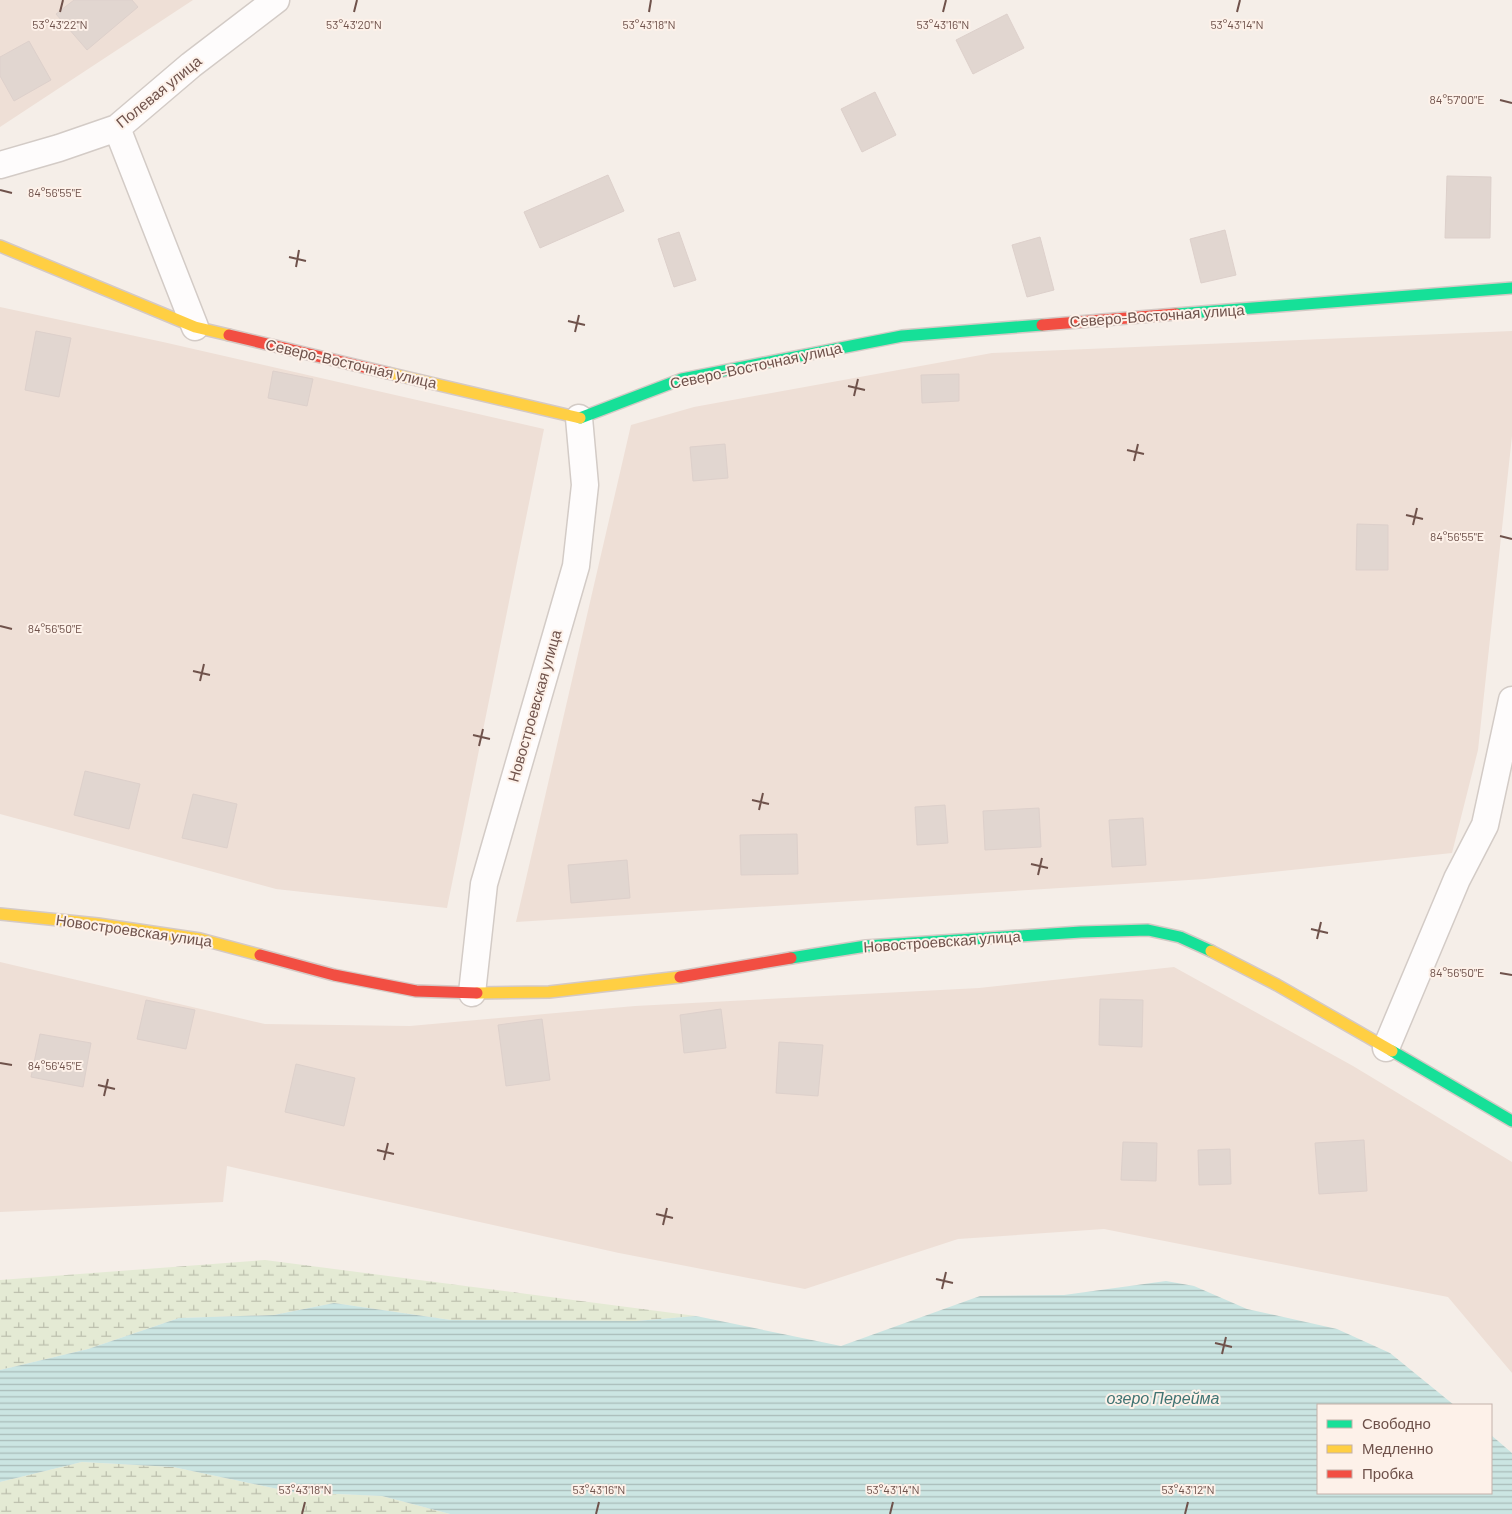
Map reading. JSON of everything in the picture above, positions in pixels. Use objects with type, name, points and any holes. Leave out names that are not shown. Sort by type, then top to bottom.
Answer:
[{"type":"street","name":"Полевая улица","points":[[0,165],[59,148],[116,128],[191,65],[276,0]]},
{"type":"street","points":[[116,128],[196,327]]},
{"type":"street","name":"Северо-Восточная улица","points":[[0,246],[196,327],[578,418],[682,379],[902,336],[1512,288]]},
{"type":"street","name":"Новостроевская улица","points":[[472,993],[484,884],[576,566],[585,485],[578,418]]},
{"type":"street","points":[[1386,1048],[1457,879],[1485,825],[1512,700]]},
{"type":"street","name":"Новостроевская улица","points":[[0,914],[98,924],[200,939],[334,975],[416,991],[472,993],[549,992],[650,981],[866,946],[1081,932],[1148,930],[1180,938],[1204,947],[1277,985],[1512,1121]]},
{"type":"shaded area","points":[[0,0],[193,0],[0,127]]},
{"type":"shaded area","points":[[0,307],[163,342],[544,429],[447,908],[276,889],[0,814]]},
{"type":"shaded area","points":[[1512,331],[1512,436],[1478,750],[1452,853],[1205,879],[516,922],[631,425],[694,407],[992,353]]},
{"type":"shaded area","points":[[0,962],[265,1024],[410,1026],[635,1006],[979,988],[1174,967],[1353,1066],[1512,1162],[1512,1373],[1448,1297],[1104,1229],[958,1239],[805,1289],[619,1253],[227,1166],[223,1202],[0,1212]]},
{"type":"green space","points":[[265,1260],[696,1316],[636,1321],[451,1320],[334,1303],[274,1315],[179,1318],[88,1349],[0,1370],[0,1280]]},
{"type":"green space","points":[[82,1462],[173,1467],[292,1492],[382,1496],[450,1514],[0,1514],[0,1482]]},
{"type":"water","name":"озеро Перейма","points":[[1166,1281],[1194,1286],[1247,1309],[1337,1329],[1390,1353],[1453,1404],[1317,1404],[1317,1494],[1492,1494],[1492,1436],[1512,1453],[1512,1514],[450,1514],[382,1496],[292,1492],[173,1467],[82,1462],[0,1482],[0,1370],[88,1349],[179,1318],[274,1315],[334,1303],[451,1320],[636,1321],[696,1316],[841,1346],[980,1296],[1064,1295]]},
{"type":"building","points":[[74,0],[132,0],[138,7],[87,50],[56,14]]},
{"type":"building","points":[[1007,14],[1024,48],[973,74],[956,40]]},
{"type":"building","points":[[29,41],[51,80],[14,101],[0,76],[0,57]]},
{"type":"building","points":[[875,92],[896,135],[862,152],[841,109]]},
{"type":"building","points":[[608,175],[624,211],[540,248],[524,212]]},
{"type":"building","points":[[1447,176],[1491,177],[1490,238],[1445,238]]},
{"type":"building","points":[[1225,230],[1236,275],[1201,283],[1190,239]]},
{"type":"building","points":[[679,232],[696,280],[674,287],[658,239]]},
{"type":"building","points":[[1040,237],[1054,290],[1027,297],[1012,245]]},
{"type":"building","points":[[36,331],[71,338],[59,397],[25,390]]},
{"type":"building","points":[[273,371],[313,379],[307,406],[268,398]]},
{"type":"building","points":[[959,374],[959,401],[922,403],[921,375]]},
{"type":"building","points":[[725,444],[728,478],[693,481],[690,447]]},
{"type":"building","points":[[1357,524],[1388,525],[1388,570],[1356,570]]},
{"type":"building","points":[[85,771],[140,784],[129,829],[74,815]]},
{"type":"building","points":[[193,794],[237,804],[227,848],[182,838]]},
{"type":"building","points":[[945,805],[948,843],[917,845],[915,807]]},
{"type":"building","points":[[1039,808],[1041,847],[985,850],[983,811]]},
{"type":"building","points":[[1143,818],[1146,865],[1112,867],[1109,820]]},
{"type":"building","points":[[797,834],[798,874],[741,875],[740,835]]},
{"type":"building","points":[[627,860],[630,898],[571,903],[568,865]]},
{"type":"building","points":[[1100,999],[1143,1000],[1142,1047],[1099,1045]]},
{"type":"building","points":[[146,1000],[195,1010],[186,1049],[137,1039]]},
{"type":"building","points":[[721,1009],[726,1048],[684,1053],[680,1015]]},
{"type":"building","points":[[542,1019],[550,1080],[506,1086],[498,1025]]},
{"type":"building","points":[[40,1034],[91,1043],[83,1087],[31,1077]]},
{"type":"building","points":[[779,1042],[823,1045],[818,1096],[776,1093]]},
{"type":"building","points":[[296,1064],[355,1078],[344,1126],[285,1112]]},
{"type":"building","points":[[1364,1140],[1367,1191],[1319,1194],[1315,1143]]},
{"type":"building","points":[[1123,1142],[1157,1143],[1156,1181],[1121,1180]]},
{"type":"building","points":[[1230,1149],[1231,1184],[1199,1185],[1198,1150]]},
{"type":"traffic: fast","points":[[1176,314],[1512,288]]},
{"type":"traffic: fast","points":[[580,418],[682,379],[902,336],[1042,325]]},
{"type":"traffic: fast","points":[[791,958],[866,946],[1081,932],[1148,930],[1180,937],[1211,951]]},
{"type":"traffic: fast","points":[[1392,1051],[1512,1121]]},
{"type":"traffic: slow","points":[[0,246],[195,327],[229,335]]},
{"type":"traffic: slow","points":[[388,373],[580,418]]},
{"type":"traffic: slow","points":[[0,914],[98,924],[200,939],[260,955]]},
{"type":"traffic: slow","points":[[1211,951],[1277,985],[1392,1051]]},
{"type":"traffic: slow","points":[[477,993],[549,992],[680,977]]},
{"type":"traffic: jam","points":[[1042,325],[1176,314]]},
{"type":"traffic: jam","points":[[229,335],[388,373]]},
{"type":"traffic: jam","points":[[260,955],[334,975],[416,991],[477,993]]},
{"type":"traffic: jam","points":[[680,977],[791,958]]}]
